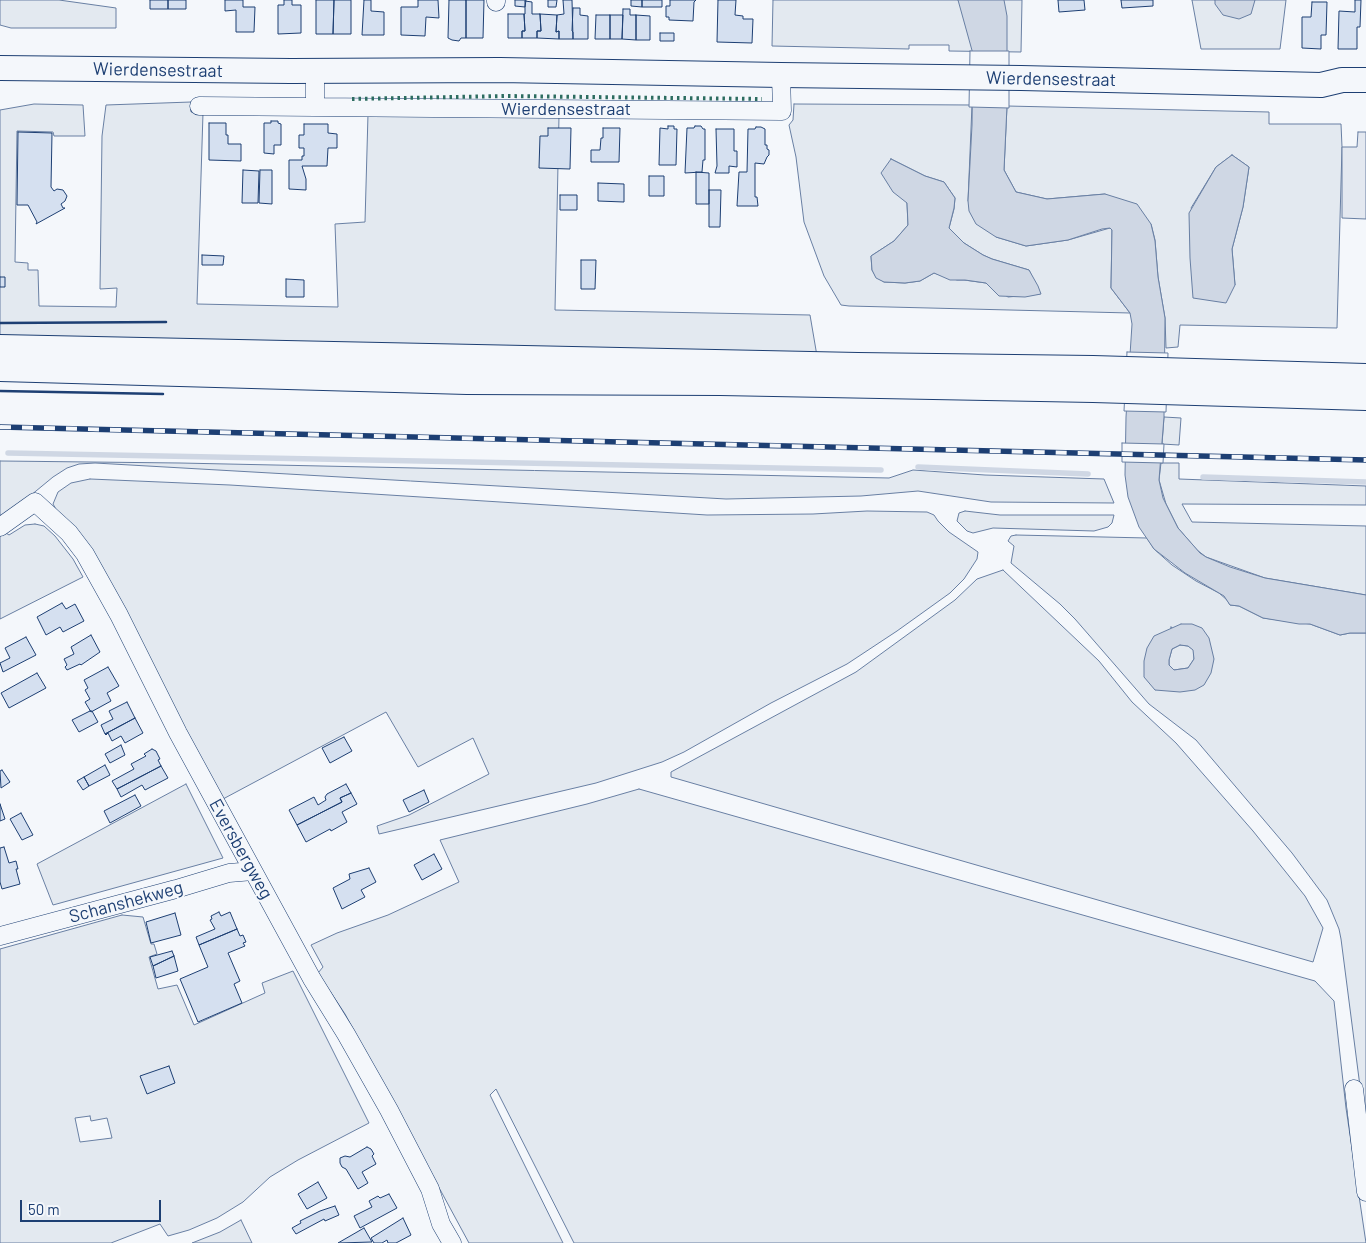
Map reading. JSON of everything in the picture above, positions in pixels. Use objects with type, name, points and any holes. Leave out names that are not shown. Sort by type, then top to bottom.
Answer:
[{"type":"main road","points":[[0,348],[838,366],[1093,379],[1196,382],[1366,377]]},
{"type":"main road","points":[[0,368],[468,381],[720,382],[1093,379]]},
{"type":"main road","points":[[1196,382],[1366,397]]},
{"type":"street","name":"Wierdensestraat","points":[[0,68],[315,71],[500,70],[1021,78],[1321,85],[1342,80],[1366,80]]},
{"type":"street","points":[[315,71],[315,107]]},
{"type":"street","name":"Wierdensestraat","points":[[198,106],[782,111],[780,75]]},
{"type":"street","name":"Wierdensestraat","points":[[1321,85],[1334,90],[1366,95]]},
{"type":"street","name":"Eversbergweg","points":[[0,527],[35,502],[69,533],[85,554],[115,608],[178,733],[312,979],[389,1110],[430,1189],[441,1224],[452,1243]]},
{"type":"street","name":"Schanshekweg","points":[[0,936],[229,873],[253,871]]},
{"type":"street","points":[[1354,1090],[1366,1192]]},
{"type":"shaded area","points":[[0,0],[59,0],[116,8],[116,28],[11,28],[0,25]]},
{"type":"shaded area","points":[[773,0],[1022,0],[1021,52],[949,51],[949,45],[909,45],[909,49],[772,46]]},
{"type":"shaded area","points":[[958,0],[1004,0],[1007,16],[1007,106],[1004,170],[1016,192],[1047,199],[1105,194],[1137,204],[1151,224],[1165,318],[1164,417],[1159,480],[1163,498],[1178,528],[1200,553],[1230,567],[1265,578],[1366,595],[1366,633],[1340,635],[1310,624],[1263,618],[1239,606],[1230,605],[1224,596],[1185,573],[1154,549],[1139,527],[1128,497],[1125,475],[1126,417],[1132,324],[1130,313],[1111,288],[1112,230],[1110,228],[1102,229],[1068,240],[1026,246],[996,237],[976,224],[969,211],[968,201],[973,54]]},
{"type":"shaded area","points":[[1192,0],[1286,0],[1280,49],[1201,49]]},
{"type":"shaded area","points":[[1215,0],[1255,0],[1251,14],[1239,19],[1223,15],[1215,4]]},
{"type":"shaded area","points":[[191,102],[191,112],[203,113],[197,304],[338,307],[335,224],[365,222],[368,114],[559,116],[555,310],[810,315],[817,356],[0,336],[0,110],[34,104],[83,105],[85,136],[54,136],[53,132],[17,131],[15,262],[28,263],[28,270],[38,270],[39,306],[116,307],[117,288],[100,289],[102,136],[106,105]]},
{"type":"shaded area","points":[[794,104],[972,105],[968,201],[996,237],[1026,246],[1068,240],[1110,228],[1112,230],[1111,288],[1130,313],[841,305],[824,276],[804,222],[796,157],[789,125],[793,120]],"holes":[[[891,159],[925,176],[944,182],[955,198],[949,228],[964,243],[983,255],[1029,270],[1040,294],[1008,297],[986,283],[957,280],[934,273],[920,281],[905,283],[884,282],[876,277],[872,270],[871,256],[894,241],[908,225],[907,203]]]},
{"type":"shaded area","points":[[1007,106],[1269,112],[1269,124],[1341,124],[1337,328],[1180,325],[1178,347],[1166,348],[1165,318],[1158,277],[1155,240],[1151,224],[1105,194],[1047,199],[1016,192],[1004,170]],"holes":[[[1232,155],[1249,167],[1243,207],[1232,249],[1235,285],[1191,208],[1216,167]]]},
{"type":"shaded area","points":[[1358,132],[1366,132],[1366,219],[1342,218],[1342,147],[1357,147]]},
{"type":"shaded area","points":[[1232,155],[1249,167],[1243,207],[1232,249],[1235,285],[1226,303],[1193,298],[1189,213],[1216,167]]},
{"type":"shaded area","points":[[891,159],[925,176],[944,182],[955,198],[949,228],[964,243],[983,255],[1029,270],[1041,294],[1025,297],[999,296],[986,283],[950,280],[934,273],[920,281],[905,283],[884,282],[876,278],[872,270],[871,256],[894,241],[908,225],[907,203],[893,192],[881,173]]},
{"type":"shaded area","points":[[1164,417],[1181,418],[1179,445],[1162,444]]},
{"type":"shaded area","points":[[0,461],[889,478],[913,470],[985,475],[1104,479],[1114,503],[991,502],[918,491],[861,496],[726,499],[95,463],[79,464],[67,468],[2,516],[0,515]]},
{"type":"shaded area","points":[[1161,463],[1179,463],[1179,479],[1366,486],[1366,505],[1182,504],[1192,522],[1366,526],[1366,595],[1265,578],[1206,557],[1197,550],[1178,528],[1166,504],[1159,480]]},
{"type":"shaded area","points":[[90,479],[230,485],[707,515],[813,514],[867,511],[927,512],[934,515],[949,532],[978,552],[977,559],[964,579],[950,593],[897,631],[847,664],[771,703],[684,752],[662,762],[596,783],[379,834],[377,826],[409,815],[489,774],[473,738],[418,767],[386,712],[223,799],[53,504],[58,492],[71,483]]},
{"type":"shaded area","points":[[965,511],[1000,515],[1114,515],[1112,523],[1108,527],[1094,531],[993,528],[973,533],[967,531],[957,521],[959,513]]},
{"type":"shaded area","points":[[35,524],[44,526],[55,536],[73,559],[83,577],[0,619],[0,536],[6,533],[9,535],[25,525]]},
{"type":"shaded area","points":[[1011,536],[1147,538],[1154,549],[1172,565],[1219,593],[1230,605],[1239,606],[1263,618],[1310,624],[1340,635],[1366,633],[1366,1133],[1341,939],[1327,900],[1292,853],[1196,740],[1149,704],[1075,619],[1011,563],[1014,546],[1008,541]],"holes":[[[1171,627],[1214,659],[1155,690]]]},
{"type":"shaded area","points":[[1003,570],[1099,661],[1132,702],[1176,743],[1253,831],[1305,896],[1323,928],[1313,962],[671,777],[671,772],[856,672],[955,600],[977,579]]},
{"type":"shaded area","points":[[1181,624],[1192,624],[1202,628],[1209,638],[1214,659],[1211,673],[1204,685],[1195,690],[1180,692],[1155,690],[1144,677],[1144,661],[1147,648],[1154,636]],"holes":[[[1180,645],[1188,646],[1193,650],[1194,659],[1188,668],[1174,670],[1169,665],[1172,649]]]},
{"type":"shaded area","points":[[1180,645],[1188,646],[1194,650],[1194,659],[1188,668],[1174,670],[1169,665],[1169,660],[1172,649]]},
{"type":"shaded area","points":[[186,784],[223,858],[53,905],[37,864]]},
{"type":"shaded area","points":[[639,789],[1315,981],[1334,1001],[1346,1108],[1366,1243],[574,1243],[496,1089],[490,1095],[563,1243],[469,1243],[345,1014],[318,973],[323,967],[311,945],[337,933],[388,915],[459,882],[440,840],[587,804]]},
{"type":"shaded area","points":[[122,915],[143,917],[151,944],[154,944],[157,954],[149,957],[158,989],[177,985],[194,1025],[265,993],[262,983],[293,971],[369,1123],[298,1160],[270,1177],[243,1202],[217,1218],[189,1230],[168,1236],[160,1224],[111,1243],[0,1243],[0,949]],"holes":[[[90,1116],[91,1121],[107,1118],[112,1138],[80,1142],[75,1118]]]},
{"type":"shaded area","points":[[241,1220],[252,1243],[192,1243],[220,1232]]},
{"type":"pier","points":[[970,51],[1009,51],[1009,108],[969,107]]},
{"type":"pier","points":[[1127,352],[1168,353],[1166,412],[1124,411]]},
{"type":"pier","points":[[1122,443],[1164,444],[1163,463],[1122,462]]},
{"type":"building","points":[[150,0],[168,0],[168,9],[150,9]]},
{"type":"building","points":[[168,0],[186,0],[186,9],[168,9]]},
{"type":"building","points":[[225,0],[243,0],[243,7],[255,7],[254,32],[236,32],[236,10],[225,11]]},
{"type":"building","points":[[284,0],[292,0],[292,5],[301,5],[301,33],[278,34],[278,5],[284,5]]},
{"type":"building","points":[[316,0],[334,0],[333,34],[316,34]]},
{"type":"building","points":[[334,0],[351,0],[351,34],[333,34]]},
{"type":"building","points":[[364,0],[371,0],[371,11],[384,12],[384,35],[362,35]]},
{"type":"building","points":[[418,0],[438,0],[439,18],[426,17],[425,36],[401,35],[401,7],[418,7]]},
{"type":"building","points":[[449,0],[466,0],[466,38],[461,38],[459,41],[448,38]]},
{"type":"building","points":[[466,0],[484,0],[483,38],[466,38]]},
{"type":"building","points":[[515,0],[526,0],[525,7],[515,6]]},
{"type":"building","points":[[548,0],[557,0],[556,7],[548,7]]},
{"type":"building","points":[[563,0],[572,0],[573,39],[559,39],[559,31],[556,32],[557,15],[564,14]]},
{"type":"building","points":[[631,0],[642,0],[642,7],[631,6]]},
{"type":"building","points":[[642,0],[662,0],[662,7],[642,7]]},
{"type":"building","points":[[670,0],[696,0],[694,2],[693,21],[669,20],[669,17],[666,17],[666,6],[670,6]]},
{"type":"building","points":[[718,0],[736,0],[735,15],[743,16],[743,19],[753,19],[752,43],[717,42]]},
{"type":"building","points":[[1058,0],[1084,0],[1085,10],[1059,12]]},
{"type":"building","points":[[1121,0],[1153,0],[1153,6],[1122,8]]},
{"type":"building","points":[[1355,0],[1361,0],[1360,27],[1357,27],[1357,49],[1338,49],[1339,11],[1355,12]]},
{"type":"building","points":[[525,1],[532,2],[532,14],[540,14],[541,31],[537,31],[537,38],[522,38],[522,31],[525,31]]},
{"type":"building","points":[[1312,2],[1327,2],[1326,35],[1321,35],[1321,49],[1302,48],[1302,17],[1311,17]]},
{"type":"building","points":[[573,8],[580,8],[580,15],[588,16],[588,39],[573,39]]},
{"type":"building","points":[[623,9],[630,9],[630,15],[636,15],[636,40],[622,39]]},
{"type":"building","points":[[508,14],[524,14],[525,31],[522,31],[522,38],[508,38]]},
{"type":"building","points":[[540,14],[557,15],[556,32],[559,31],[559,39],[537,38],[537,31],[541,31]]},
{"type":"building","points":[[596,15],[610,15],[610,39],[595,39]]},
{"type":"building","points":[[610,15],[623,15],[622,39],[610,39]]},
{"type":"building","points":[[636,15],[650,16],[650,40],[636,40]]},
{"type":"building","points":[[660,33],[674,33],[674,41],[660,41]]},
{"type":"building","points":[[271,121],[278,121],[281,124],[281,145],[274,145],[274,154],[264,153],[264,123],[271,123]]},
{"type":"building","points":[[209,123],[226,123],[228,144],[241,144],[241,161],[209,160]]},
{"type":"building","points":[[304,124],[328,124],[328,133],[337,134],[337,148],[328,148],[327,166],[302,166],[306,179],[306,190],[289,189],[289,160],[302,160],[302,156],[304,156],[304,148],[299,148],[299,135],[304,135]]},
{"type":"building","points":[[668,126],[674,126],[674,129],[677,129],[676,165],[659,165],[660,128],[668,129]]},
{"type":"building","points":[[695,126],[701,126],[705,129],[705,160],[703,160],[702,172],[685,173],[687,128],[694,128]]},
{"type":"building","points":[[756,127],[765,129],[765,145],[767,145],[769,150],[769,155],[764,164],[755,163],[755,197],[757,197],[758,206],[737,206],[739,172],[747,172],[748,129],[755,129]]},
{"type":"building","points":[[548,128],[571,128],[570,169],[539,168],[540,136],[548,136]]},
{"type":"building","points":[[603,128],[620,128],[619,162],[591,162],[591,150],[600,150]]},
{"type":"building","points":[[716,129],[734,129],[734,151],[737,151],[737,167],[729,166],[729,173],[715,173],[717,166]]},
{"type":"building","points":[[18,132],[52,133],[51,187],[54,191],[57,189],[63,190],[67,196],[61,204],[65,208],[36,224],[37,222],[28,205],[17,205]]},
{"type":"building","points":[[243,170],[259,171],[258,203],[242,203]]},
{"type":"building","points":[[260,170],[272,170],[272,204],[259,203]]},
{"type":"building","points":[[696,172],[709,173],[709,204],[696,204]]},
{"type":"building","points":[[649,176],[664,176],[664,196],[649,196]]},
{"type":"building","points":[[598,183],[624,184],[624,202],[598,201]]},
{"type":"building","points":[[709,190],[721,190],[720,227],[709,227]]},
{"type":"building","points":[[560,195],[577,195],[577,210],[560,210]]},
{"type":"building","points":[[202,255],[224,256],[223,265],[202,265]]},
{"type":"building","points":[[581,260],[596,260],[595,289],[581,289]]},
{"type":"building","points":[[0,277],[5,277],[5,287],[0,287]]},
{"type":"building","points":[[286,279],[304,280],[304,297],[286,297]]},
{"type":"building","points":[[62,603],[66,609],[75,604],[84,621],[63,632],[60,627],[46,635],[37,617]]},
{"type":"building","points":[[91,635],[100,652],[81,665],[67,670],[64,659],[74,654],[71,647]]},
{"type":"building","points":[[26,637],[36,655],[3,672],[0,663],[10,658],[5,648]]},
{"type":"building","points":[[108,667],[119,686],[107,693],[111,701],[91,712],[85,702],[90,699],[85,690],[88,688],[84,680]]},
{"type":"building","points":[[37,673],[46,688],[9,708],[1,693]]},
{"type":"building","points":[[127,702],[135,718],[105,734],[101,725],[113,719],[109,711]]},
{"type":"building","points":[[92,711],[98,722],[79,732],[72,720]]},
{"type":"building","points":[[135,718],[143,733],[125,743],[121,736],[112,741],[108,733],[105,734]]},
{"type":"building","points":[[344,737],[352,751],[330,763],[322,748]]},
{"type":"building","points":[[121,745],[125,755],[110,763],[105,754]]},
{"type":"building","points":[[152,749],[156,751],[161,766],[117,789],[112,781],[134,769],[131,764],[146,756],[144,754]]},
{"type":"building","points":[[105,765],[110,775],[89,786],[84,777]]},
{"type":"building","points":[[161,766],[168,778],[145,790],[142,785],[121,797],[117,789]]},
{"type":"building","points":[[2,770],[10,782],[1,788],[0,771]]},
{"type":"building","points":[[84,777],[89,786],[83,790],[77,781]]},
{"type":"building","points":[[346,784],[351,793],[340,798],[342,802],[297,825],[289,810],[314,797],[318,805],[326,800],[327,794]]},
{"type":"building","points":[[424,790],[429,802],[409,812],[403,800]]},
{"type":"building","points":[[351,793],[357,804],[342,812],[347,822],[306,842],[297,825],[342,802],[340,798]]},
{"type":"building","points":[[135,795],[141,806],[110,823],[104,811]]},
{"type":"building","points":[[0,804],[5,819],[0,821]]},
{"type":"building","points":[[21,813],[33,835],[22,840],[10,819]]},
{"type":"building","points":[[4,847],[9,863],[16,861],[20,884],[2,889],[0,882],[0,848]]},
{"type":"building","points":[[434,854],[442,869],[422,880],[414,865]]},
{"type":"building","points":[[369,868],[376,882],[361,890],[365,897],[342,909],[333,888],[350,879],[349,874]]},
{"type":"building","points":[[219,912],[221,916],[230,912],[237,929],[199,945],[196,937],[215,929],[210,920],[212,919],[211,916]]},
{"type":"building","points":[[175,913],[181,935],[151,943],[146,922]]},
{"type":"building","points":[[237,929],[240,936],[243,935],[246,942],[243,943],[245,946],[228,953],[240,981],[234,984],[242,1003],[198,1022],[180,979],[208,967],[199,945]]},
{"type":"building","points":[[172,951],[174,956],[153,966],[150,957]]},
{"type":"building","points":[[174,956],[178,971],[156,978],[153,966]]},
{"type":"building","points":[[169,1066],[175,1083],[147,1094],[140,1076]]},
{"type":"building","points":[[367,1147],[374,1154],[372,1156],[376,1164],[362,1172],[368,1183],[358,1189],[346,1169],[342,1167],[340,1158],[350,1157]]},
{"type":"building","points":[[318,1182],[327,1198],[307,1209],[298,1194]]},
{"type":"building","points":[[389,1194],[397,1208],[360,1228],[354,1216],[372,1207],[369,1201],[378,1196],[380,1198]]},
{"type":"building","points":[[335,1206],[339,1215],[325,1221],[324,1219],[296,1234],[292,1228],[301,1223],[300,1221]]},
{"type":"building","points":[[403,1218],[411,1235],[396,1243],[388,1243],[387,1240],[382,1243],[374,1243],[371,1238]]},
{"type":"building","points":[[364,1228],[372,1242],[338,1243]]},
{"type":"waterway","points":[[8,453],[881,470]]},
{"type":"waterway","points":[[918,467],[1088,474]]},
{"type":"waterway","points":[[1203,477],[1366,482]]},
{"type":"railway","points":[[0,427],[1366,460]]},
{"type":"hedge","points":[[352,99],[505,96],[762,99]]},
{"type":"wall","points":[[0,323],[166,322]]},
{"type":"wall","points":[[0,391],[163,394]]}]
